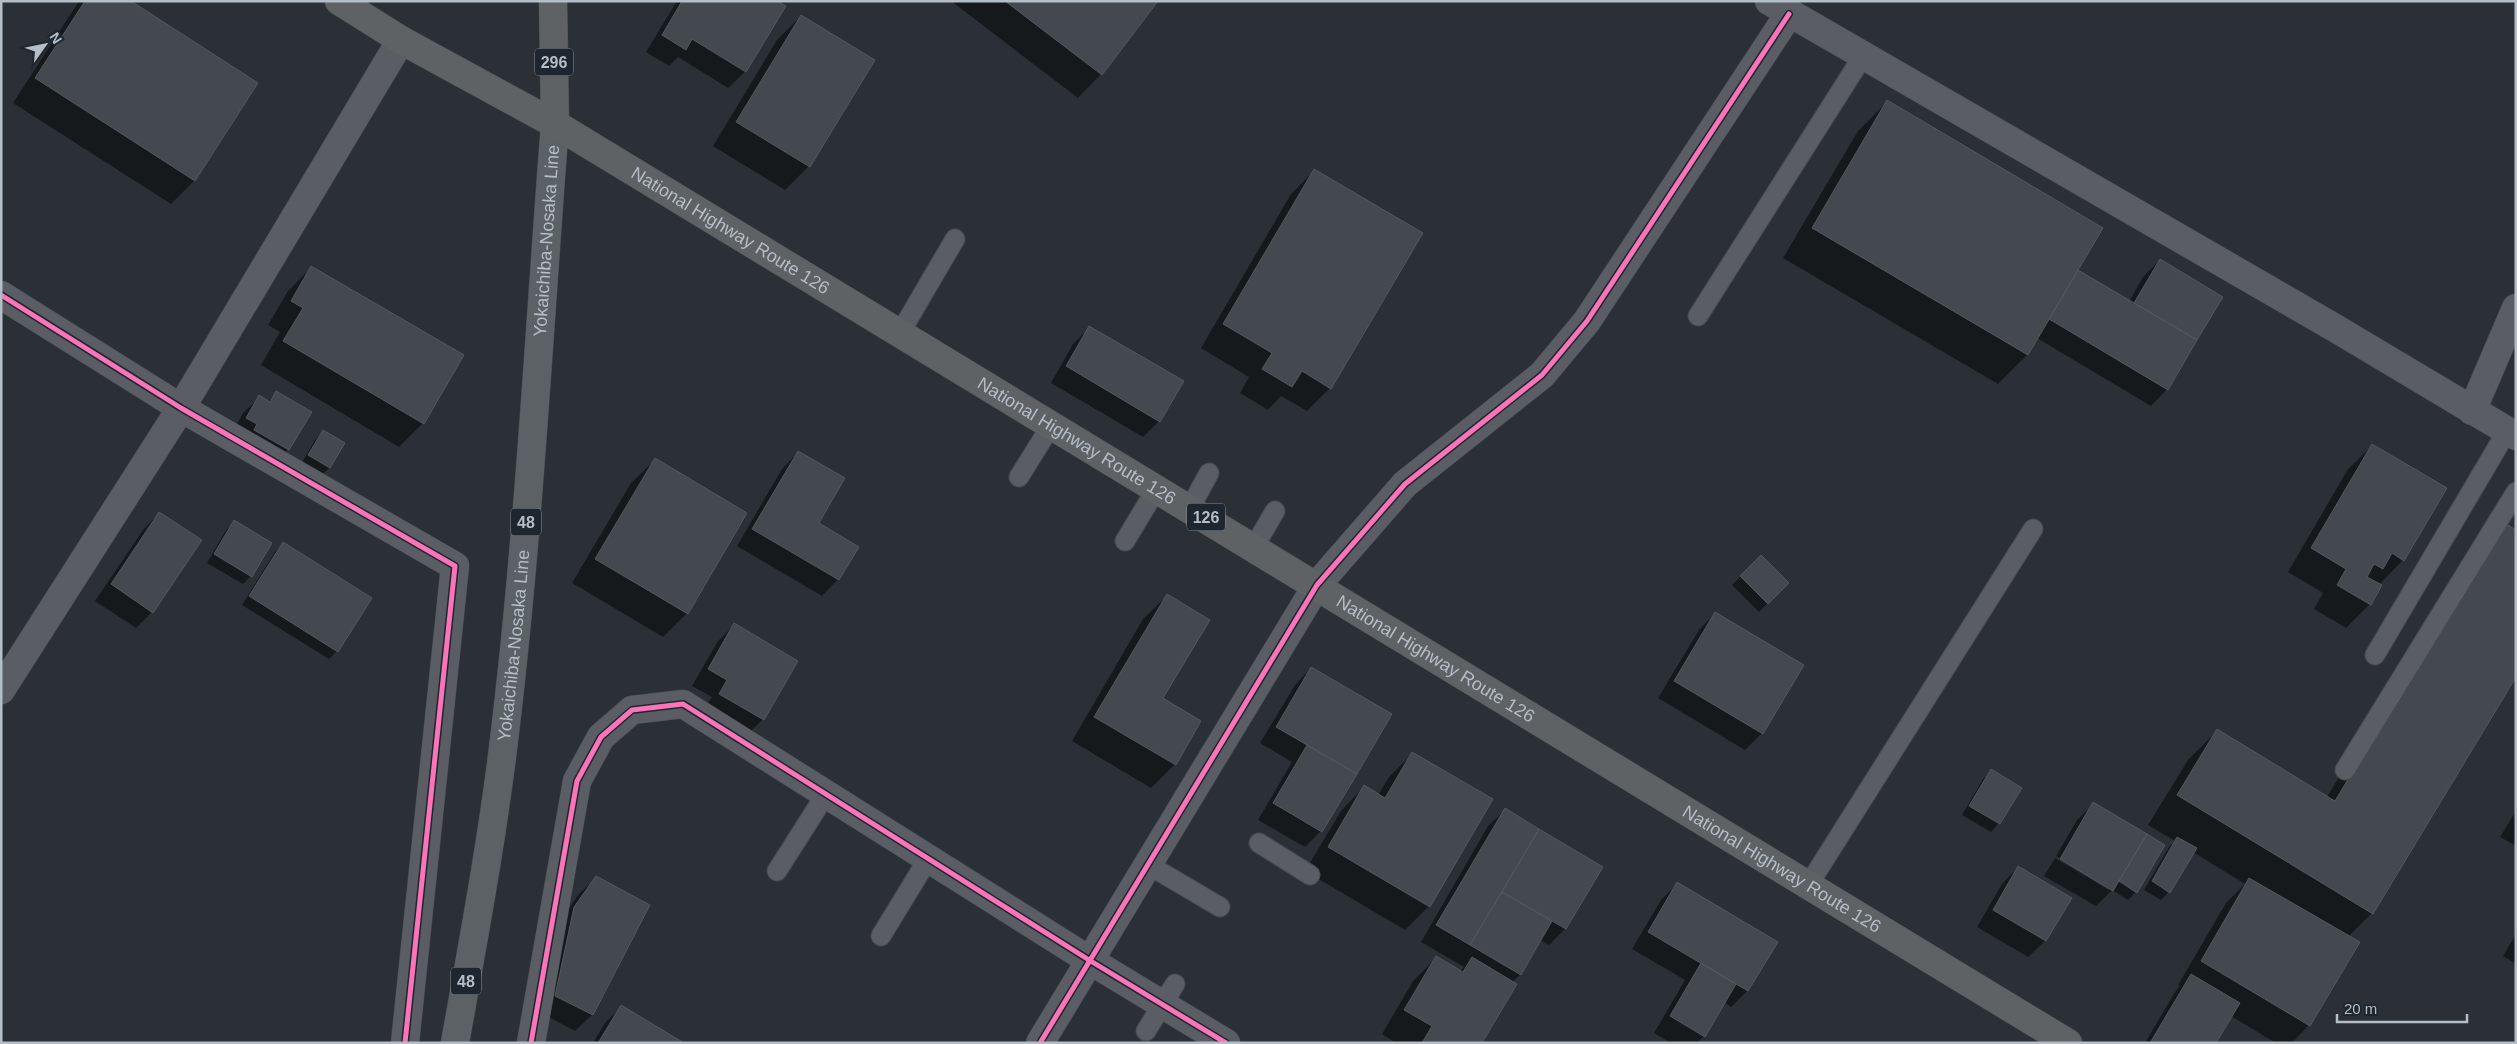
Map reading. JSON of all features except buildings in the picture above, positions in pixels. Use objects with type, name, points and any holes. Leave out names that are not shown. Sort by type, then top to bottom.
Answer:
[{"type":"highway","name":"National Highway Route 126","points":[[338,1],[401,40],[556,124],[1318,585],[2068,1043]]},
{"type":"highway","name":"296","points":[[553,1],[556,124]]},
{"type":"main road","name":"Yokaichiba-Nosaka Line","points":[[455,1043],[477,920],[504,741],[523,556],[556,124]]},
{"type":"street","points":[[1040,1043],[1318,585],[1405,484],[1542,375],[1587,321],[1779,8],[2335,328],[2511,433]]},
{"type":"street","points":[[1,690],[181,408],[401,40]]},
{"type":"street","points":[[1,295],[181,408],[455,566],[405,1043]]},
{"type":"street","points":[[2472,410],[2516,308]]},
{"type":"street","points":[[531,1043],[577,781],[601,737],[632,710],[683,704],[1089,960],[1169,994],[1226,1043]]},
{"type":"lane","points":[[1698,316],[1863,56]]},
{"type":"lane","points":[[900,332],[955,239]]},
{"type":"lane","points":[[1019,477],[1052,424]]},
{"type":"lane","points":[[2375,655],[2511,433]]},
{"type":"lane","points":[[1190,508],[1209,473]]},
{"type":"lane","points":[[1125,541],[1157,488]]},
{"type":"lane","points":[[2345,770],[2516,492]]},
{"type":"lane","points":[[1254,547],[1275,511]]},
{"type":"lane","points":[[1809,884],[2033,529]]},
{"type":"lane","points":[[777,871],[826,794]]},
{"type":"lane","points":[[1259,842],[1310,875]]},
{"type":"lane","points":[[880,936],[928,859]]},
{"type":"lane","points":[[1147,864],[1220,907]]},
{"type":"lane","points":[[1146,1031],[1169,994]]},
{"type":"cycle path","points":[[1040,1043],[1317,585],[1405,484],[1542,375],[1587,321],[1789,14]]},
{"type":"cycle path","points":[[1,295],[181,408],[455,566],[405,1043]]},
{"type":"cycle path","points":[[531,1043],[577,781],[601,737],[632,710],[683,704],[1089,960],[1226,1043]]}]
